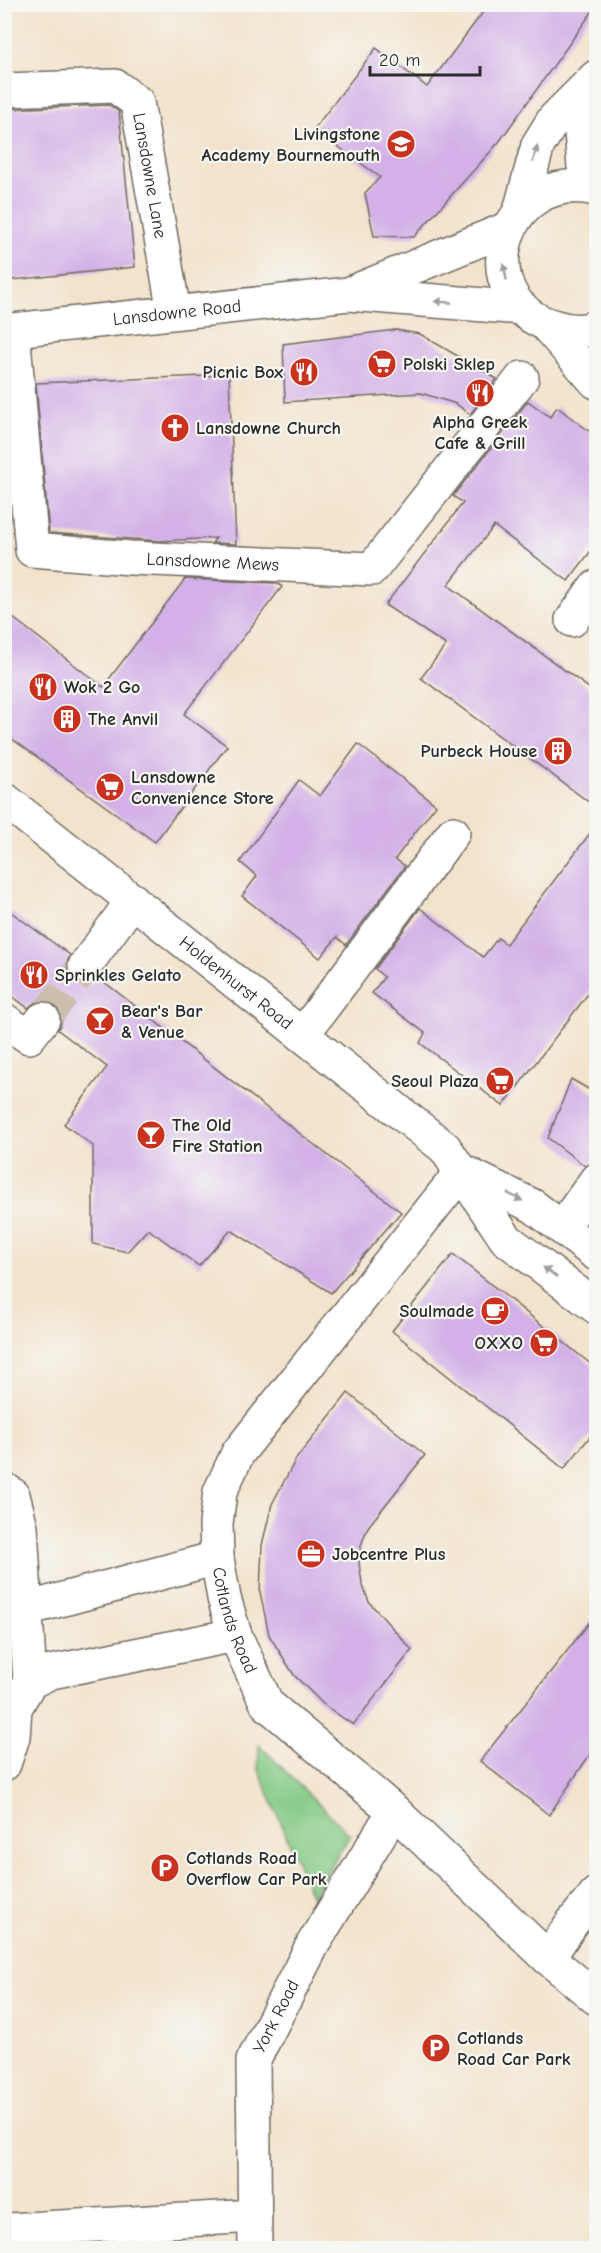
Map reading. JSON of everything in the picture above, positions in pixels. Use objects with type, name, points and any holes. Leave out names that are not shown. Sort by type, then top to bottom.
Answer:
[{"type":"street","points":[[596,78],[581,132],[584,167],[597,179]]},
{"type":"street","points":[[596,78],[554,119],[538,145],[503,249],[503,270],[510,290],[597,381]]},
{"type":"street","name":"Lansdowne Lane","points":[[4,90],[115,87],[137,102],[174,312]]},
{"type":"street","name":"Lansdowne Road","points":[[349,294],[514,219],[537,196],[557,187],[579,185],[597,189]]},
{"type":"street","name":"Lansdowne Road","points":[[9,330],[349,294],[534,316],[568,331],[597,327]]},
{"type":"street","name":"Lansdowne Mews","points":[[9,330],[32,550],[131,558],[372,569],[522,378]]},
{"type":"street","points":[[572,620],[597,587]]},
{"type":"street","name":"Holdenhurst Road","points":[[4,799],[437,1142],[462,1171],[506,1239],[597,1307]]},
{"type":"street","points":[[303,1034],[453,833]]},
{"type":"street","points":[[84,966],[133,900]]},
{"type":"street","points":[[4,1020],[29,1038],[43,1019]]},
{"type":"street","name":"Holdenhurst Road","points":[[462,1171],[533,1206],[597,1254]]},
{"type":"street","name":"Cotlands Road","points":[[462,1171],[238,1453],[220,1492],[216,1524],[217,1558],[224,1598],[235,1635],[267,1704],[394,1811],[549,1958],[597,1998]]},
{"type":"street","points":[[562,1228],[597,1180]]},
{"type":"street","points":[[4,1489],[13,1495],[21,1527],[30,1682],[15,1708],[13,1737],[4,1764]]},
{"type":"street","points":[[26,1609],[217,1558]]},
{"type":"street","points":[[30,1682],[51,1672],[235,1635]]},
{"type":"street","name":"York Road","points":[[255,2248],[253,2061],[313,1944],[394,1811]]},
{"type":"street","points":[[549,1958],[572,1923],[597,1894]]},
{"type":"street","points":[[8,2230],[255,2216]]},
{"type":"green space","points":[[259,1745],[350,1835],[312,1897],[258,1768]]},
{"type":"building","points":[[489,4],[597,5],[499,142],[414,237],[374,236],[365,193],[380,177],[314,129],[376,48],[427,87]]},
{"type":"building","points":[[109,105],[119,112],[135,267],[4,281],[4,179],[9,178],[4,109]]},
{"type":"building","points":[[396,330],[420,334],[497,379],[470,414],[456,404],[421,393],[285,402],[283,344]]},
{"type":"building","points":[[229,375],[236,544],[212,543],[216,538],[160,541],[49,533],[36,383]]},
{"type":"building","points":[[528,401],[550,417],[557,407],[597,437],[597,543],[568,581],[494,526],[448,585],[597,694],[597,808],[421,678],[446,645],[385,605],[463,503],[453,496]]},
{"type":"building","points":[[185,579],[277,583],[282,587],[184,714],[227,746],[155,842],[4,733],[4,611],[103,687]]},
{"type":"building","points":[[358,744],[436,805],[395,859],[405,866],[346,945],[337,937],[320,958],[242,896],[257,876],[240,862],[299,780],[320,796]]},
{"type":"building","points":[[597,824],[597,982],[503,1106],[420,1043],[425,1033],[372,993],[384,977],[375,969],[420,908],[483,957],[498,938],[506,944]]},
{"type":"building","points":[[4,907],[70,955],[66,965],[74,981],[84,985],[99,978],[401,1212],[331,1293],[231,1230],[199,1266],[148,1229],[127,1252],[93,1244],[93,1146],[64,1124],[107,1067],[58,1030],[62,1021],[61,1012],[54,1004],[45,1000],[37,1001],[28,1008],[4,990]]},
{"type":"building","points":[[571,1079],[597,1094],[597,1161],[585,1166],[548,1138]]},
{"type":"building","points":[[453,1254],[597,1369],[597,1428],[564,1469],[392,1331]]},
{"type":"building","name":"Jobcentre Plus","points":[[348,1393],[425,1455],[368,1527],[361,1545],[359,1563],[362,1583],[369,1602],[412,1650],[353,1725],[323,1704],[294,1675],[269,1635],[260,1592],[262,1545],[272,1504],[296,1459]]},
{"type":"building","points":[[597,1613],[597,1744],[549,1815],[480,1761]]},
{"type":"tunnel","points":[[43,1019],[85,966]]},
{"type":"place","name":"Livingstone Academy Bournemouth","points":[[401,144]]},
{"type":"place","name":"Polski Sklep","points":[[382,364]]},
{"type":"place","name":"Picnic Box","points":[[304,372]]},
{"type":"place","name":"Alpha Greek Cafe & Grill","points":[[480,393]]},
{"type":"place","name":"Lansdowne Church","points":[[175,428]]},
{"type":"place","name":"Wok 2 Go","points":[[43,687]]},
{"type":"place","name":"The Anvil","points":[[67,719]]},
{"type":"place","name":"Purbeck House","points":[[558,751]]},
{"type":"place","name":"Lansdowne Convenience Store","points":[[110,787]]},
{"type":"place","name":"Sprinkles Gelato","points":[[34,975]]},
{"type":"place","name":"Bear's Bar & Venue","points":[[100,1021]]},
{"type":"place","name":"Seoul Plaza","points":[[500,1081]]},
{"type":"place","name":"The Old Fire Station","points":[[151,1135]]},
{"type":"place","name":"Soulmade","points":[[495,1311]]},
{"type":"place","name":"OXXO","points":[[544,1343]]},
{"type":"place","name":"Jobcentre Plus","points":[[311,1554]]},
{"type":"place","name":"Cotlands Road Overflow Car Park","points":[[165,1868]]},
{"type":"place","name":"Cotlands Road Car Park","points":[[436,2048]]}]
